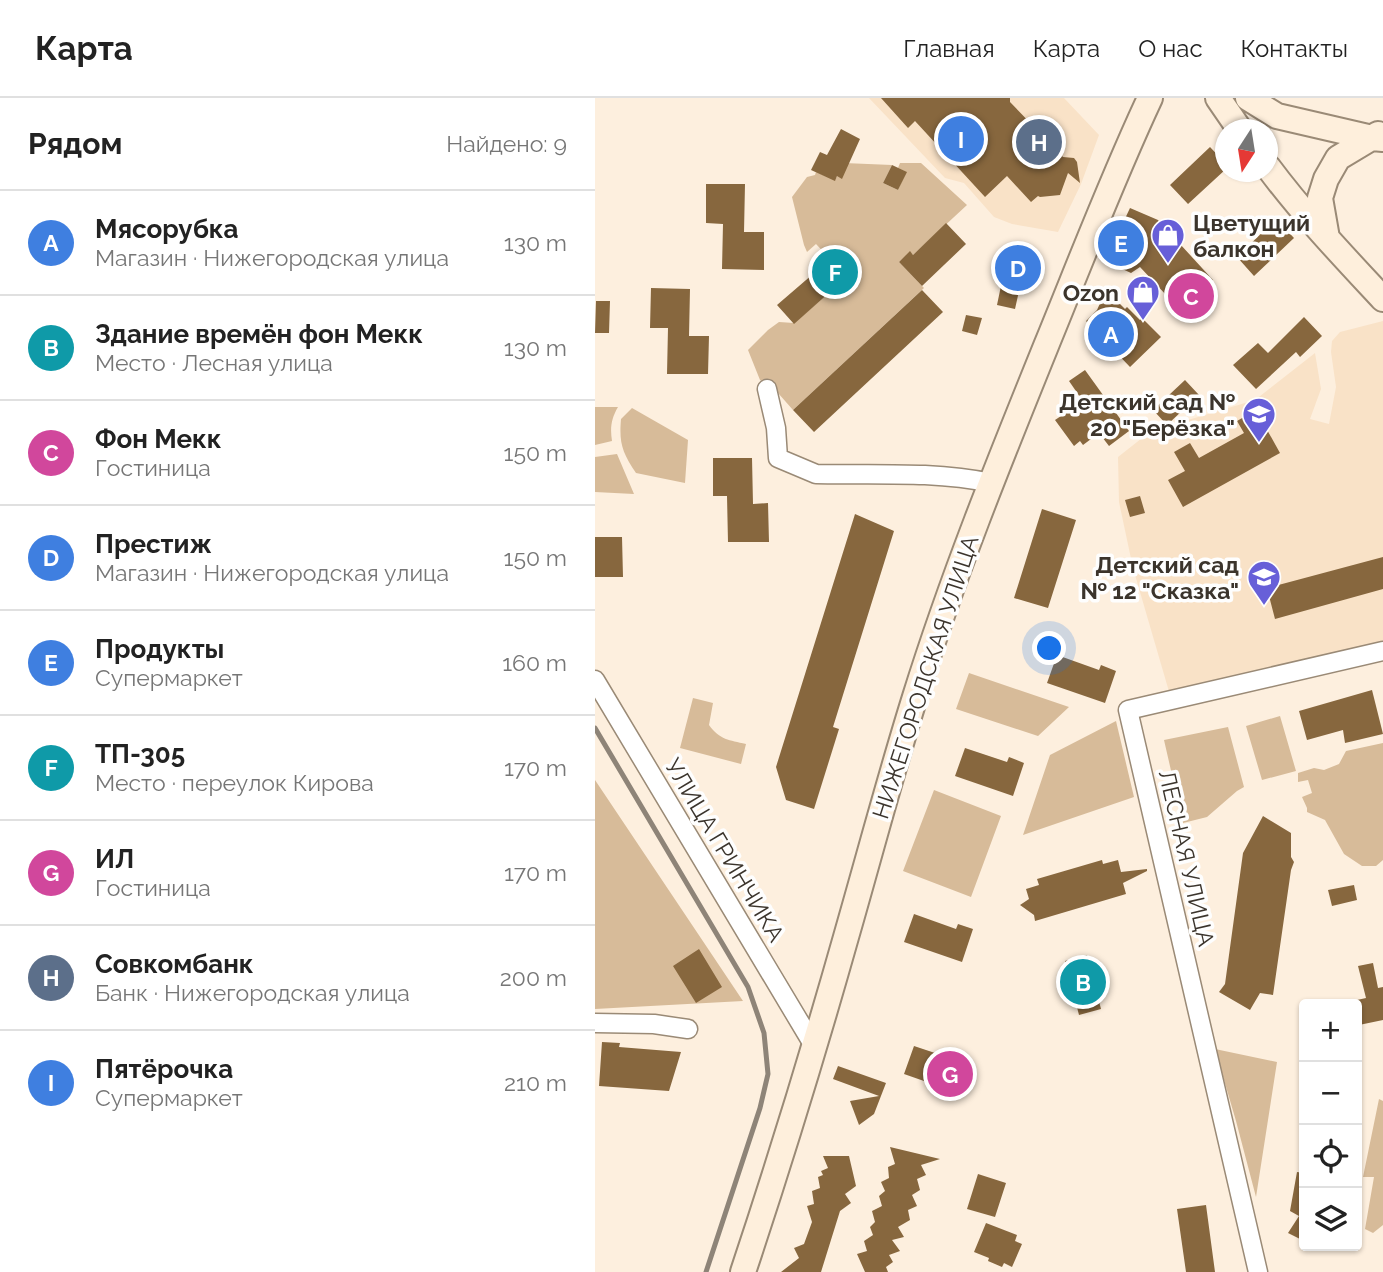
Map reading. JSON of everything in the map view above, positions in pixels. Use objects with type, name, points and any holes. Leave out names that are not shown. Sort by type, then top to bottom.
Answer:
[{"type":"street","name":"НИЖЕГОРОДСКАЯ УЛИЦА","points":[[743,1272],[814,1046],[914,698],[951,589],[1101,211],[1150,98]]},
{"type":"street","points":[[1219,98],[1233,119]]},
{"type":"street","points":[[1248,98],[1277,116],[1379,136]]},
{"type":"street","points":[[1327,239],[1320,198],[1325,179],[1338,158],[1379,136]]},
{"type":"street","points":[[1278,181],[1383,299]]},
{"type":"street","points":[[767,389],[776,428],[778,458],[797,467],[816,474],[967,478],[991,484]]},
{"type":"street","name":"ЛЕСНАЯ УЛИЦА","points":[[1258,1272],[1128,710],[1383,651]]},
{"type":"street","name":"УЛИЦА ГРИНЧИКА","points":[[595,680],[814,1046]]},
{"type":"street","points":[[595,1023],[654,1024],[688,1029]]},
{"type":"shaded area","points":[[869,98],[1064,98],[1099,135],[1081,184],[1058,232],[1012,224],[994,217],[964,183],[945,178]]},
{"type":"shaded area","points":[[844,163],[892,165],[883,183],[898,190],[906,172],[898,168],[900,163],[921,163],[967,205],[913,255],[910,252],[899,262],[924,288],[793,410],[771,385],[760,380],[748,350],[779,322],[794,323],[829,293],[832,285],[848,271],[838,260],[823,274],[832,261],[816,244],[807,252],[792,197],[807,177],[815,175],[816,172],[835,180]]},
{"type":"shaded area","points":[[1383,321],[1383,645],[1170,695],[1133,568],[1119,502],[1118,457],[1151,431],[1255,400],[1315,353],[1321,389],[1310,419],[1329,424],[1336,387],[1332,341],[1340,332]]},
{"type":"shaded area","points":[[595,407],[618,407],[612,424],[612,441],[595,445]]},
{"type":"shaded area","points":[[632,408],[688,440],[685,483],[636,473],[625,453],[621,435],[621,419]]},
{"type":"shaded area","points":[[617,454],[634,494],[595,492],[595,457]]},
{"type":"shaded area","points":[[969,673],[1069,707],[1038,736],[956,709]]},
{"type":"shaded area","points":[[693,698],[713,703],[709,725],[717,734],[725,739],[746,744],[741,764],[680,748]]},
{"type":"shaded area","points":[[1280,716],[1296,771],[1262,780],[1246,726]]},
{"type":"shaded area","points":[[1116,721],[1134,797],[1023,835],[1050,755]]},
{"type":"shaded area","points":[[1228,727],[1244,787],[1207,817],[1183,823],[1164,740]]},
{"type":"shaded area","points":[[1383,743],[1383,860],[1376,866],[1362,866],[1344,854],[1325,820],[1307,812],[1302,797],[1312,793],[1308,780],[1298,782],[1298,773],[1314,768],[1324,770],[1339,764],[1346,751]]},
{"type":"shaded area","points":[[595,780],[743,1001],[595,1009]]},
{"type":"shaded area","points":[[934,790],[1001,816],[971,897],[903,871]]},
{"type":"shaded area","points":[[1215,1049],[1277,1062],[1256,1197],[1236,1121]]},
{"type":"shaded area","points":[[1379,1099],[1383,1101],[1383,1225],[1373,1233],[1365,1229],[1374,1177],[1363,1177]]},
{"type":"building","points":[[881,98],[1010,98],[1010,102],[1063,157],[1074,158],[1080,183],[1068,173],[1060,195],[1038,196],[1031,202],[1007,176],[985,197],[915,121],[908,128]]},
{"type":"building","points":[[841,129],[860,139],[842,179],[837,176],[835,181],[811,170],[820,152],[827,155]]},
{"type":"building","points":[[1210,147],[1215,152],[1215,179],[1188,204],[1170,185]]},
{"type":"building","points":[[892,165],[907,172],[898,190],[883,183]]},
{"type":"building","points":[[706,184],[745,184],[744,232],[764,232],[764,270],[722,269],[723,224],[706,223]]},
{"type":"building","points":[[1130,208],[1158,220],[1213,280],[1180,310],[1140,267],[1131,273],[1105,261]]},
{"type":"building","points":[[1276,219],[1294,238],[1254,276],[1237,257]]},
{"type":"building","points":[[946,223],[966,244],[922,286],[899,262],[910,251],[913,255]]},
{"type":"building","points":[[1010,243],[1026,247],[1015,309],[997,305]]},
{"type":"building","points":[[838,260],[848,271],[827,290],[830,292],[794,324],[777,305],[813,274],[818,279]]},
{"type":"building","points":[[651,288],[690,289],[689,336],[709,336],[708,374],[667,374],[668,328],[650,328]]},
{"type":"building","points":[[922,290],[943,312],[814,432],[793,410]]},
{"type":"building","points":[[1106,290],[1125,309],[1127,307],[1140,320],[1142,318],[1161,337],[1130,367],[1086,321],[1097,310]]},
{"type":"building","points":[[596,301],[610,301],[609,333],[595,333]]},
{"type":"building","points":[[966,315],[982,318],[977,335],[962,331]]},
{"type":"building","points":[[1304,317],[1322,336],[1300,357],[1296,352],[1256,389],[1233,365],[1258,343],[1268,353]]},
{"type":"building","points":[[1085,370],[1129,431],[1109,446],[1099,433],[1083,445],[1080,441],[1074,446],[1055,420],[1061,416],[1058,412],[1080,397],[1069,381]]},
{"type":"building","points":[[1185,380],[1199,395],[1167,425],[1153,410]]},
{"type":"building","points":[[1256,410],[1280,453],[1183,507],[1168,480],[1185,471],[1174,452],[1190,443],[1199,458],[1244,433],[1237,421]]},
{"type":"building","points":[[713,458],[752,458],[753,504],[768,503],[769,542],[728,542],[727,496],[713,496]]},
{"type":"building","points":[[1140,496],[1145,513],[1130,517],[1125,500]]},
{"type":"building","points":[[1042,509],[1076,520],[1048,608],[1014,598]]},
{"type":"building","points":[[855,514],[894,531],[833,727],[839,729],[814,809],[786,800],[776,767]]},
{"type":"building","points":[[595,537],[622,537],[623,577],[595,577]]},
{"type":"building","points":[[1383,557],[1383,589],[1275,619],[1267,588]]},
{"type":"building","points":[[1057,655],[1099,670],[1101,665],[1116,671],[1105,703],[1047,683]]},
{"type":"building","points":[[1372,690],[1383,734],[1345,743],[1343,730],[1307,740],[1299,711]]},
{"type":"building","points":[[965,748],[1007,762],[1009,757],[1024,763],[1013,796],[955,776]]},
{"type":"building","points":[[1263,816],[1291,833],[1291,857],[1294,862],[1273,995],[1260,993],[1250,1010],[1219,992],[1225,984],[1243,853]]},
{"type":"building","points":[[1102,860],[1103,864],[1118,860],[1121,872],[1147,871],[1123,883],[1126,894],[1035,921],[1034,915],[1020,905],[1029,899],[1026,889],[1039,885],[1037,879]]},
{"type":"building","points":[[1354,885],[1357,900],[1332,906],[1328,890]]},
{"type":"building","points":[[914,914],[956,929],[958,924],[973,929],[962,962],[904,942]]},
{"type":"building","points":[[699,949],[722,987],[696,1003],[673,966]]},
{"type":"building","points":[[1087,955],[1101,1009],[1079,1015],[1065,961]]},
{"type":"building","points":[[1373,963],[1378,988],[1383,987],[1383,1020],[1362,1024],[1362,999],[1366,998],[1358,966]]},
{"type":"building","points":[[602,1042],[620,1043],[619,1047],[681,1052],[669,1091],[599,1086]]},
{"type":"building","points":[[914,1046],[956,1060],[957,1055],[972,1061],[961,1094],[904,1074]]},
{"type":"building","points":[[838,1066],[886,1083],[874,1114],[859,1125],[850,1101],[879,1096],[833,1079]]},
{"type":"building","points":[[890,1147],[940,1159],[921,1165],[926,1175],[917,1179],[920,1190],[912,1195],[917,1206],[908,1210],[910,1220],[898,1227],[904,1237],[892,1240],[900,1251],[889,1255],[893,1262],[886,1267],[888,1272],[865,1272],[857,1254],[867,1251],[864,1241],[873,1235],[870,1227],[875,1222],[872,1211],[882,1206],[879,1196],[885,1191],[881,1182],[889,1178],[888,1167],[895,1164]]},
{"type":"building","points":[[823,1156],[849,1156],[856,1186],[845,1194],[851,1203],[840,1211],[821,1272],[781,1272],[799,1258],[794,1248],[804,1244],[812,1222],[807,1206],[814,1204],[812,1191],[820,1188],[818,1177],[823,1175],[821,1171],[828,1168]]},
{"type":"building","points":[[1297,1172],[1299,1172],[1299,1216],[1290,1211]]},
{"type":"building","points":[[978,1174],[1006,1183],[995,1217],[967,1209]]},
{"type":"building","points":[[1206,1205],[1215,1272],[1186,1272],[1177,1209]]},
{"type":"building","points":[[1299,1216],[1299,1238],[1288,1233]]},
{"type":"building","points":[[986,1223],[1017,1235],[1015,1241],[1022,1244],[1012,1267],[1004,1263],[1002,1267],[974,1252]]},
{"type":"railway","points":[[595,728],[748,987],[764,1033],[768,1074],[760,1108],[706,1272]]},
{"type":"place","name":"Пятёрочка","points":[[961,139]]},
{"type":"place","name":"Совкомбанк","points":[[1039,142]]},
{"type":"place","name":"Продукты","points":[[1121,243]]},
{"type":"place","name":"Цветущий балкон","points":[[1168,265]]},
{"type":"place","name":"Престиж","points":[[1018,268]]},
{"type":"place","name":"ТП-305","points":[[835,272]]},
{"type":"place","name":"Фон Мекк","points":[[1191,296]]},
{"type":"place","name":"Ozon","points":[[1143,322]]},
{"type":"place","name":"Мясорубка","points":[[1111,334]]},
{"type":"place","name":"Детский сад № 20 \"Берёзка\"","points":[[1259,444]]},
{"type":"place","name":"Детский сад № 12 \"Сказка\"","points":[[1264,607]]},
{"type":"place","name":"Здание времён фон Мекк","points":[[1083,982]]},
{"type":"place","name":"ИЛ","points":[[950,1074]]}]
